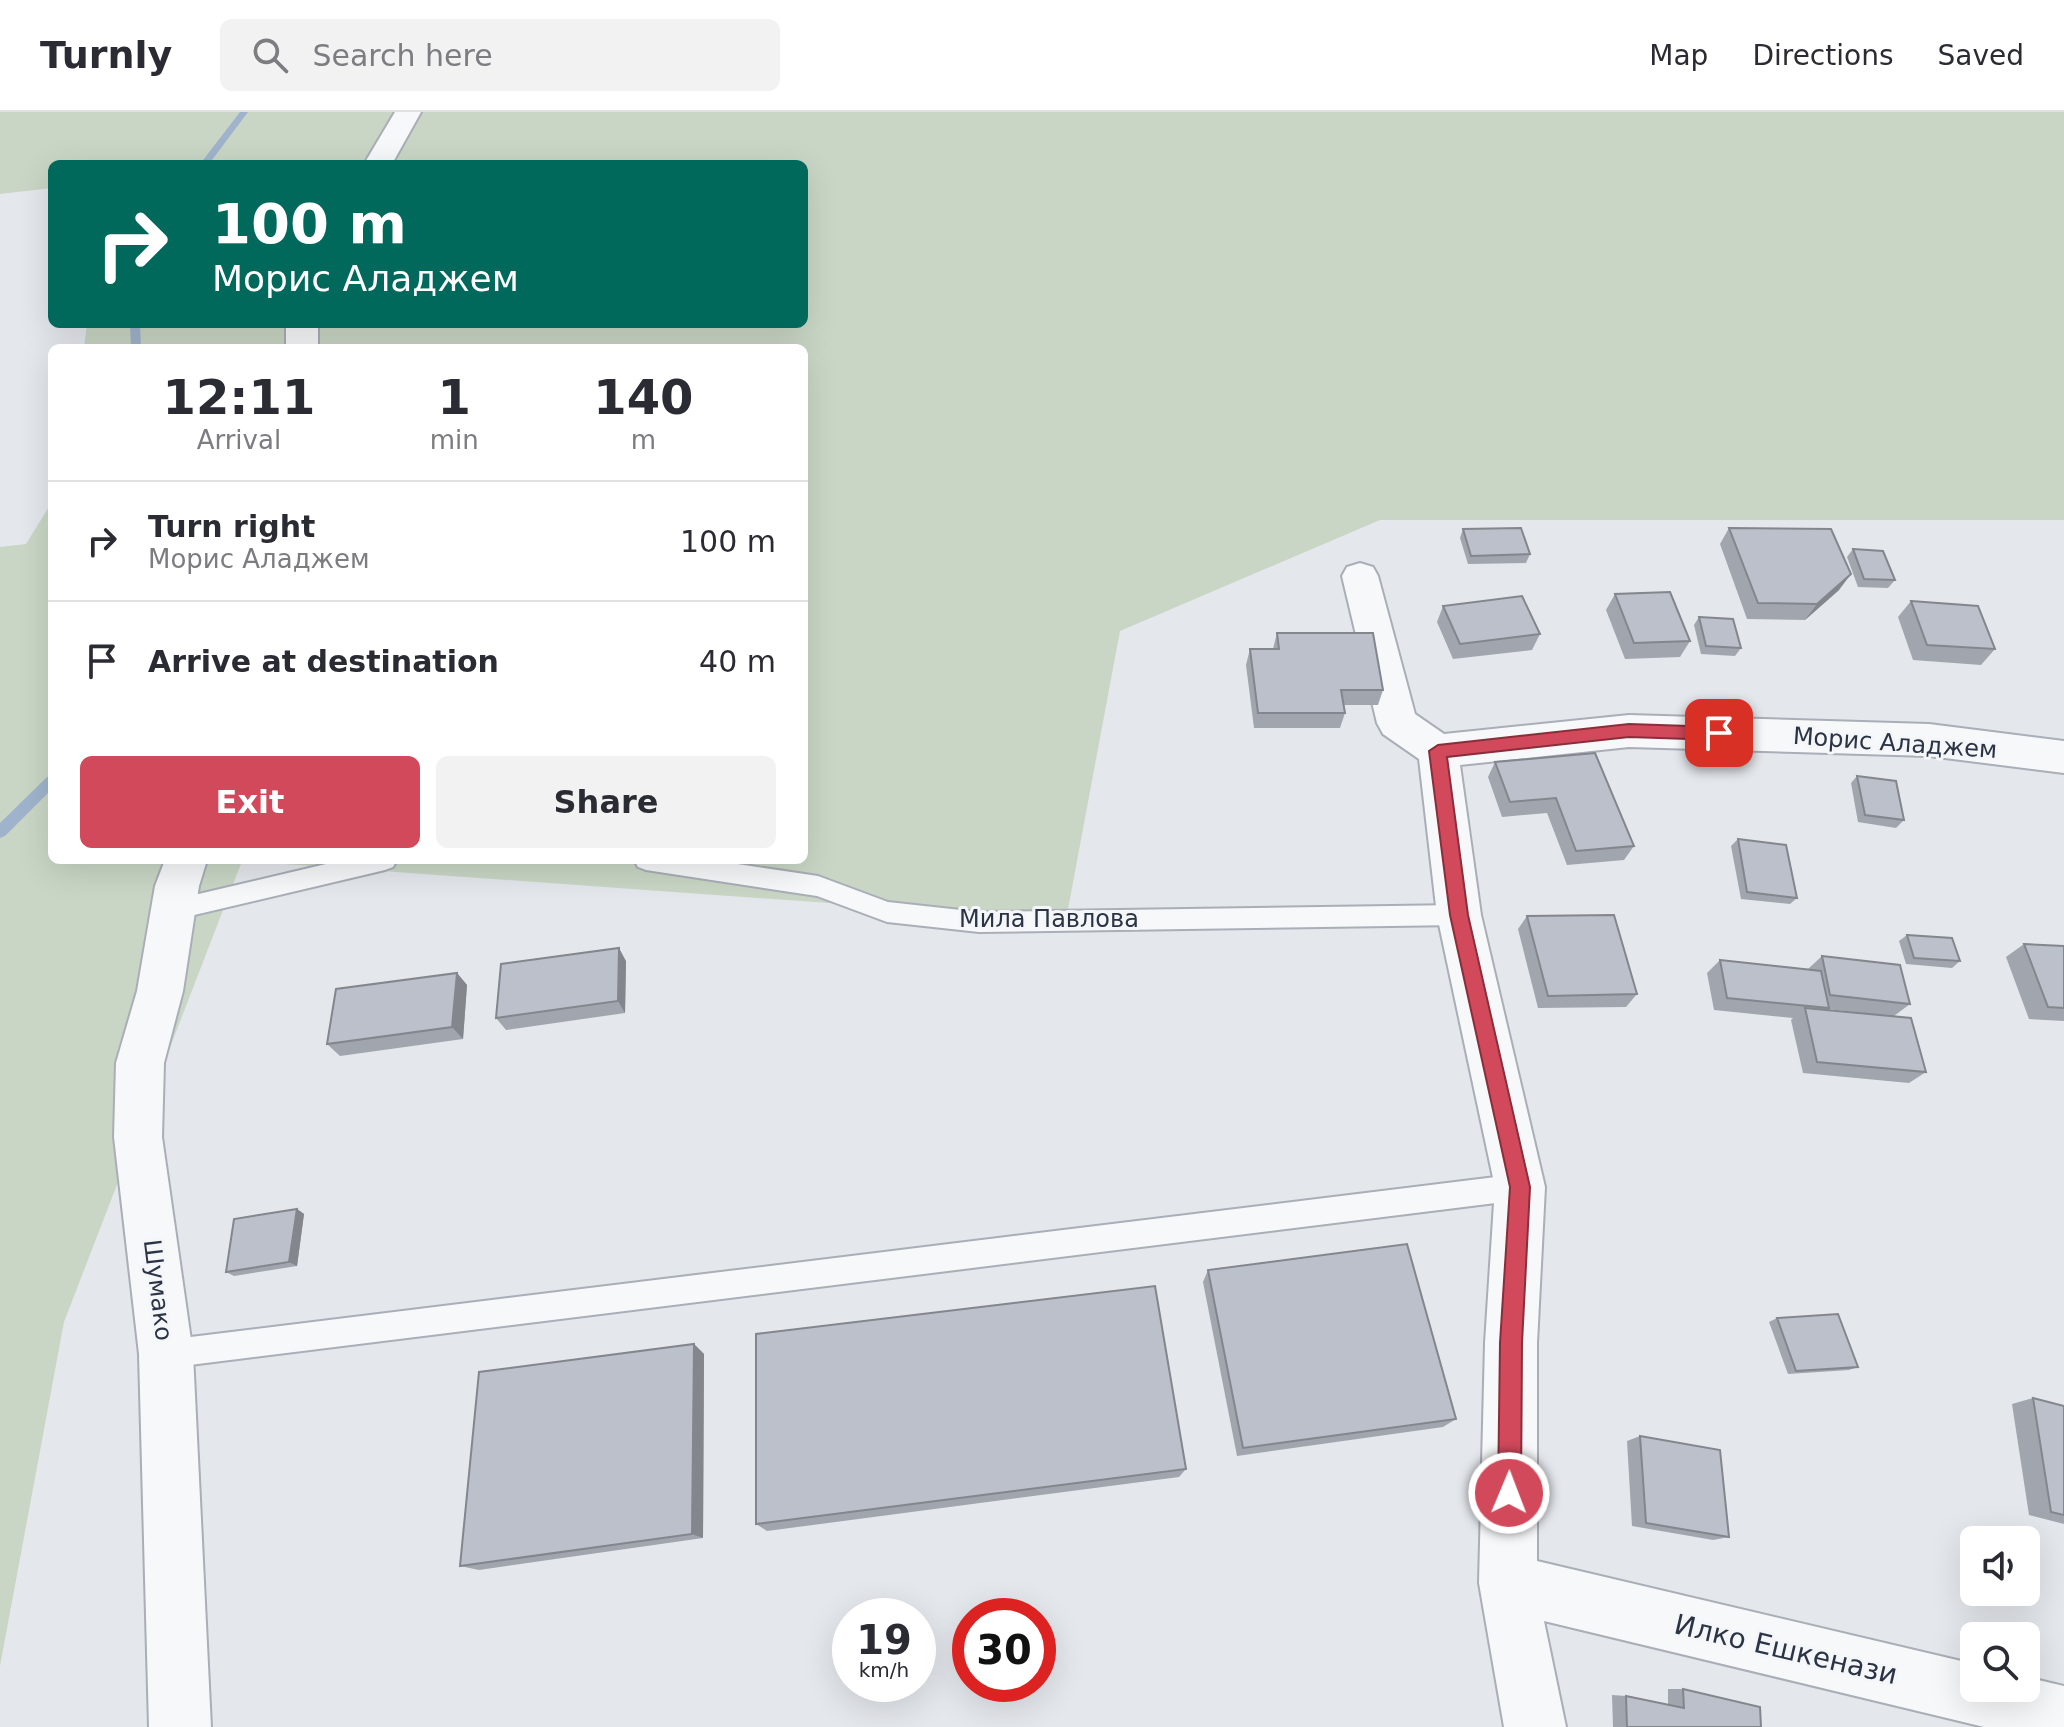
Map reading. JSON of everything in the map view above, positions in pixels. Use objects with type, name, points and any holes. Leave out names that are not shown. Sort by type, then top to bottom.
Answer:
[{"type":"street","points":[[380,160],[408,112]]},
{"type":"street","points":[[1360,576],[1397,723],[1438,751],[1459,915],[1520,1187],[1511,1343],[1508,1583],[1535,1727]]},
{"type":"street","name":"Морис Аладжем","points":[[1438,751],[1629,731],[1929,740],[2064,757]]},
{"type":"street","name":"Шумако","points":[[180,1727],[166,1354],[138,1137],[138,1108],[140,1063],[160,991],[173,910],[185,864]]},
{"type":"street","name":"Илко Ешкенази","points":[[1508,1583],[2064,1716]]},
{"type":"lane","points":[[173,910],[368,864]]},
{"type":"lane","name":"Мила Павлова","points":[[672,864],[818,886],[887,912],[979,922],[1459,915]]},
{"type":"lane","points":[[166,1354],[1520,1187]]},
{"type":"green space","points":[[0,112],[2064,112],[2064,520],[1380,520],[1120,631],[1066,920],[284,864],[808,864],[808,344],[84,344],[86,328],[808,328],[808,160],[48,160],[48,188],[0,194]]},
{"type":"green space","points":[[48,508],[48,864],[241,864],[64,1322],[0,1666],[0,547],[26,544]]},
{"type":"building","points":[[1521,528],[1530,554],[1471,556],[1463,529]]},
{"type":"building","points":[[1729,528],[1831,529],[1851,574],[1817,604],[1758,603]]},
{"type":"building","points":[[1853,549],[1883,551],[1895,580],[1864,579]]},
{"type":"building","points":[[1670,592],[1690,641],[1634,643],[1615,594]]},
{"type":"building","points":[[1522,596],[1540,634],[1460,644],[1443,606]]},
{"type":"building","points":[[1911,601],[1978,606],[1995,649],[1927,645]]},
{"type":"building","points":[[1699,617],[1733,619],[1741,648],[1706,646]]},
{"type":"building","points":[[1277,633],[1373,633],[1383,690],[1341,690],[1345,713],[1258,713],[1250,649],[1279,649]]},
{"type":"building","points":[[1595,753],[1634,846],[1576,851],[1556,798],[1510,802],[1495,762]]},
{"type":"building","points":[[1857,776],[1896,781],[1904,820],[1865,815]]},
{"type":"building","points":[[1738,839],[1786,845],[1797,898],[1747,892]]},
{"type":"building","points":[[1614,915],[1637,994],[1548,996],[1527,916]]},
{"type":"building","points":[[1907,935],[1952,938],[1960,961],[1914,958]]},
{"type":"building","points":[[2024,944],[2064,946],[2064,1008],[2048,1007]]},
{"type":"building","points":[[619,948],[618,1001],[496,1018],[501,964]]},
{"type":"building","points":[[1822,956],[1900,965],[1910,1004],[1830,995]]},
{"type":"building","points":[[1720,960],[1821,971],[1829,1008],[1727,998]]},
{"type":"building","points":[[457,973],[452,1027],[327,1044],[336,989]]},
{"type":"building","points":[[1805,1008],[1911,1018],[1926,1072],[1817,1062]]},
{"type":"building","points":[[297,1209],[289,1262],[226,1272],[234,1219]]},
{"type":"building","points":[[1407,1244],[1456,1419],[1243,1448],[1208,1270]]},
{"type":"building","points":[[1155,1286],[1186,1469],[756,1524],[756,1334]]},
{"type":"building","points":[[1838,1314],[1858,1367],[1796,1371],[1777,1318]]},
{"type":"building","points":[[694,1344],[692,1534],[460,1566],[479,1372]]},
{"type":"building","points":[[2033,1398],[2064,1406],[2064,1515],[2051,1512]]},
{"type":"building","points":[[1640,1436],[1720,1450],[1729,1537],[1646,1523]]},
{"type":"building","points":[[1683,1689],[1760,1707],[1761,1727],[1627,1727],[1626,1696],[1684,1708]]},
{"type":"waterway","points":[[207,160],[244,112]]},
{"type":"waterway","points":[[135,328],[136,344]]},
{"type":"waterway","points":[[0,832],[48,785]]},
{"type":"route","points":[[1509,1493],[1511,1343],[1520,1187],[1459,915],[1438,751],[1629,731],[1719,733]]}]
